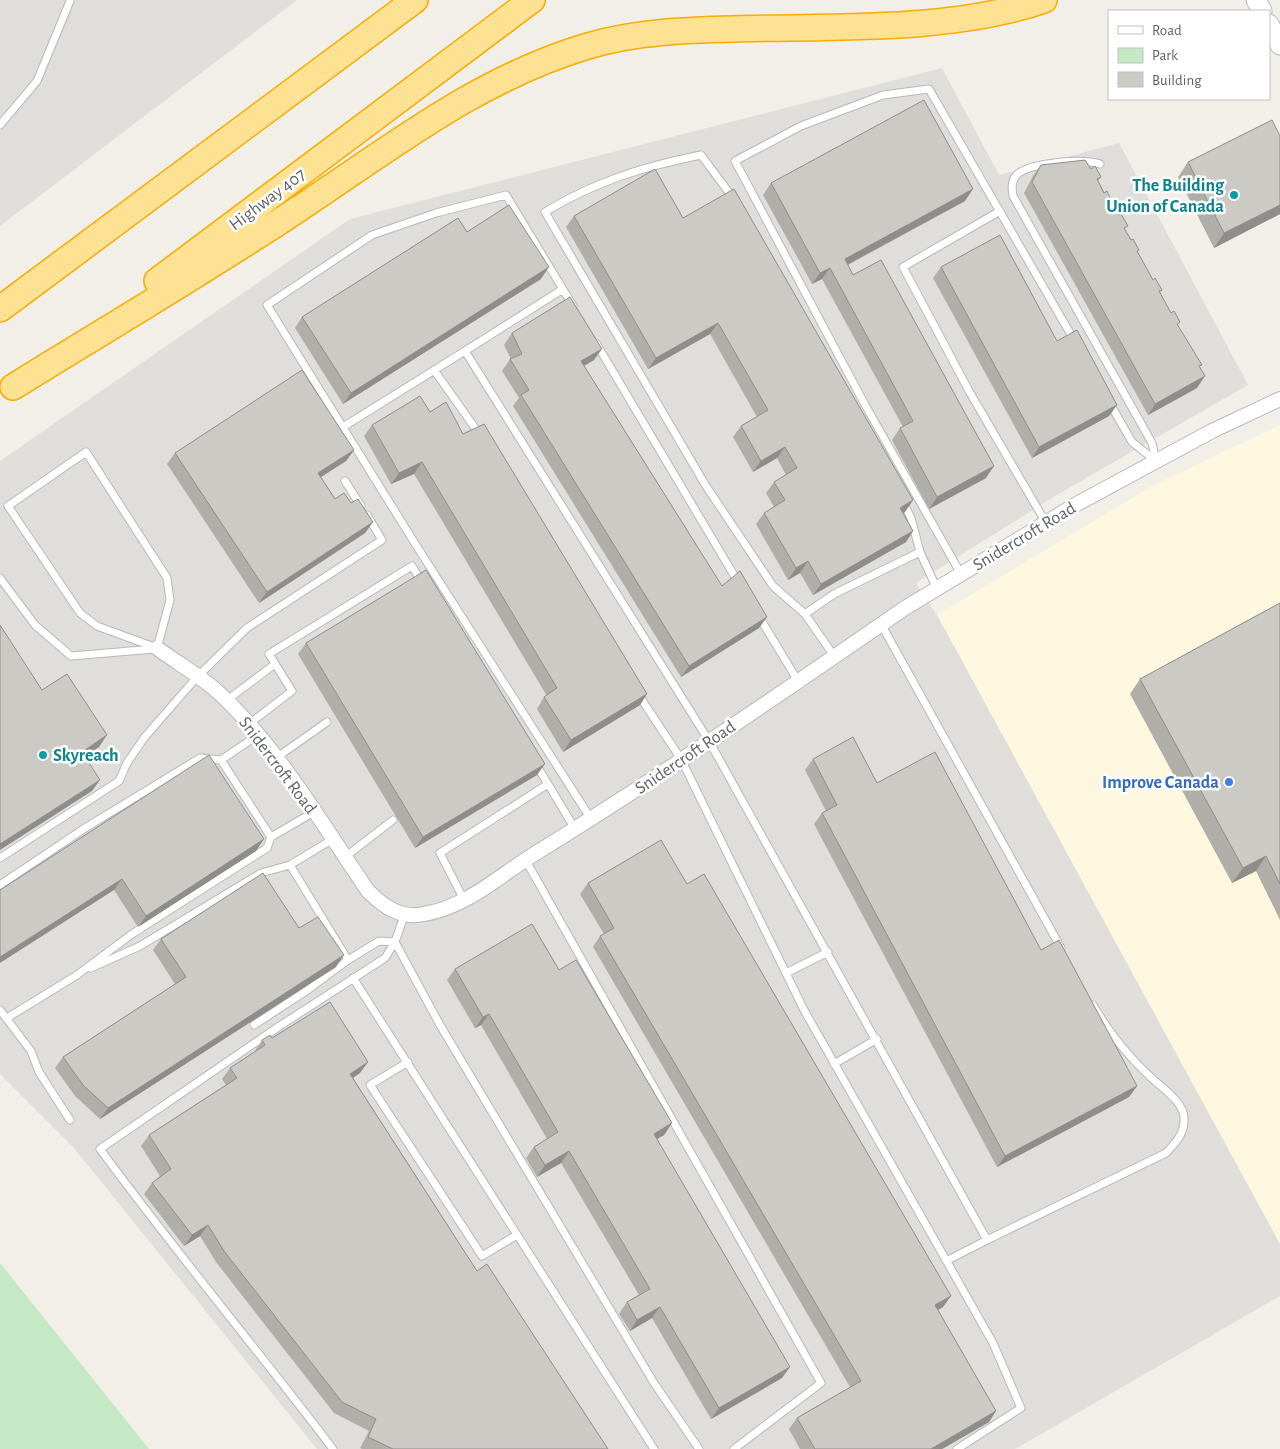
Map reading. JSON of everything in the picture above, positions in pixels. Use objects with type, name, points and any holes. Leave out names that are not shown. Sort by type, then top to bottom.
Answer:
[{"type":"highway","points":[[254,119],[387,0]]},
{"type":"highway","points":[[0,309],[415,0]]},
{"type":"highway","name":"Highway 407","points":[[6,391],[237,222],[532,0]]},
{"type":"highway","points":[[6,391],[247,243],[426,122],[488,86],[540,63],[589,46],[640,35],[689,30],[927,22],[977,17],[1022,8],[1044,0]]},
{"type":"main road","points":[[1270,26],[1280,45]]},
{"type":"street","name":"Snidercroft Road","points":[[157,648],[226,700],[249,724],[276,758],[377,900],[404,916],[424,914],[474,895],[525,859],[591,819],[882,624],[961,574],[1046,523],[1156,461],[1212,431],[1280,399]]},
{"type":"lane","points":[[0,125],[37,81],[70,1]]},
{"type":"lane","points":[[961,574],[859,395],[735,161],[801,126],[883,95],[929,89],[1076,344]]},
{"type":"lane","points":[[736,202],[726,186],[701,155],[630,172],[584,190],[545,212],[706,486],[773,586],[805,614],[834,656]]},
{"type":"lane","points":[[1100,164],[1092,160],[1026,168],[1015,175],[1011,185],[1014,196],[1152,443],[1156,461]]},
{"type":"lane","points":[[577,312],[506,195],[436,213],[372,234],[267,305],[342,427],[591,819]]},
{"type":"lane","points":[[1000,211],[903,267],[969,391],[1046,523]]},
{"type":"lane","points":[[342,427],[563,289]]},
{"type":"lane","points":[[591,334],[743,591]]},
{"type":"lane","points":[[465,351],[709,741],[877,1039],[987,1240]]},
{"type":"lane","points":[[434,370],[485,445]]},
{"type":"lane","points":[[1104,393],[1132,442],[1156,461]]},
{"type":"lane","points":[[86,452],[167,578],[170,600],[157,648],[97,626],[80,612],[8,506],[86,452]]},
{"type":"lane","points":[[0,858],[119,780],[127,763],[144,738],[197,677],[247,628],[382,540],[345,481]]},
{"type":"lane","points":[[898,492],[911,518],[920,552],[937,589]]},
{"type":"lane","points":[[805,614],[834,594],[920,552]]},
{"type":"lane","points":[[249,724],[292,691],[269,654],[412,566],[428,591]]},
{"type":"lane","points":[[0,578],[35,625],[71,656],[157,648]]},
{"type":"lane","points":[[753,607],[798,682]]},
{"type":"lane","points":[[882,624],[1063,952]]},
{"type":"lane","points":[[226,700],[275,664]]},
{"type":"lane","points":[[631,683],[680,759],[786,973],[834,1064],[993,1343],[1021,1408],[957,1449]]},
{"type":"lane","points":[[276,758],[327,722]]},
{"type":"lane","points":[[0,885],[85,828],[200,758],[221,760],[258,735]]},
{"type":"lane","points":[[221,760],[271,837]]},
{"type":"lane","points":[[533,760],[575,829]]},
{"type":"lane","points":[[464,900],[440,853],[548,784]]},
{"type":"lane","points":[[7,1018],[77,975],[132,934],[266,848],[271,837],[314,812]]},
{"type":"lane","points":[[345,857],[393,820]]},
{"type":"lane","points":[[77,975],[140,946],[261,873],[290,865],[333,840]]},
{"type":"lane","points":[[525,859],[821,1383],[734,1449]]},
{"type":"lane","points":[[290,865],[348,960]]},
{"type":"lane","points":[[333,1449],[258,1350],[146,1212],[100,1149],[278,1027],[385,958],[395,942],[404,916]]},
{"type":"lane","points":[[254,1025],[309,989],[348,960],[380,941],[395,942]]},
{"type":"lane","points":[[395,942],[440,1025],[649,1375],[698,1449]]},
{"type":"lane","points":[[786,973],[828,952]]},
{"type":"lane","points":[[354,978],[654,1449]]},
{"type":"lane","points":[[946,1261],[1166,1153],[1182,1136],[1184,1116],[1174,1097],[1142,1071],[1110,1033],[1086,994]]},
{"type":"lane","points":[[0,1010],[30,1051],[40,1072],[70,1120]]},
{"type":"lane","points":[[834,1064],[877,1039]]},
{"type":"lane","points":[[408,1062],[370,1085],[482,1256],[517,1235]]},
{"type":"shaded area","points":[[0,0],[297,0],[0,226]]},
{"type":"shaded area","points":[[942,68],[999,175],[1119,143],[1248,385],[1060,493],[916,583],[937,615],[1280,1244],[1280,1296],[1015,1449],[317,1449],[74,1148],[0,1074],[0,461],[350,219]]},
{"type":"shaded area","points":[[1280,425],[1280,1244],[937,615],[1152,486]]},
{"type":"green space","points":[[0,1263],[149,1449],[0,1449]]},
{"type":"building","points":[[924,100],[973,189],[845,259],[853,275],[881,260],[994,466],[937,497],[900,428],[913,421],[830,268],[820,273],[771,183]]},
{"type":"building","name":"The Building Union of Canada","points":[[1272,120],[1280,136],[1280,205],[1224,233],[1188,162]]},
{"type":"building","points":[[1085,160],[1091,169],[1095,166],[1101,177],[1097,179],[1104,193],[1107,191],[1118,215],[1121,214],[1128,226],[1124,228],[1131,240],[1133,239],[1139,250],[1137,251],[1153,280],[1155,278],[1162,290],[1159,291],[1171,313],[1174,311],[1180,322],[1177,324],[1202,365],[1199,366],[1205,376],[1155,404],[1032,182],[1041,165]]},
{"type":"building","points":[[655,169],[683,218],[734,189],[913,500],[900,508],[913,531],[821,584],[808,561],[796,568],[764,513],[785,500],[774,482],[797,468],[785,447],[761,461],[741,426],[768,410],[718,323],[656,358],[574,216]]},
{"type":"building","points":[[509,205],[549,267],[351,393],[302,317],[458,218],[467,232]]},
{"type":"building","points":[[1000,235],[1057,341],[1077,330],[1117,405],[1039,447],[941,267]]},
{"type":"building","points":[[570,297],[602,349],[581,361],[722,586],[740,571],[767,617],[689,666],[521,395],[529,390],[510,359],[522,354],[512,333]]},
{"type":"building","points":[[302,370],[354,450],[318,473],[335,499],[344,493],[351,503],[358,499],[373,522],[267,592],[175,453]]},
{"type":"building","points":[[420,396],[430,412],[446,402],[463,434],[484,424],[647,694],[571,740],[544,697],[557,688],[422,462],[399,473],[372,425]]},
{"type":"building","points":[[426,570],[545,764],[423,837],[306,643]]},
{"type":"building","name":"Improve Canada","points":[[1280,603],[1280,884],[1266,856],[1243,868],[1140,679]]},
{"type":"building","name":"Skyreach","points":[[0,625],[42,690],[67,674],[107,735],[82,752],[100,780],[0,844]]},
{"type":"building","points":[[853,737],[877,783],[935,752],[1041,950],[1059,940],[1137,1086],[1005,1156],[822,813],[837,805],[813,759]]},
{"type":"building","points":[[209,755],[264,839],[146,916],[122,879],[0,957],[0,890]]},
{"type":"building","points":[[661,840],[687,884],[704,874],[951,1296],[935,1305],[996,1411],[931,1449],[815,1449],[797,1418],[861,1381],[600,936],[614,928],[588,883]]},
{"type":"building","points":[[263,873],[299,928],[318,917],[344,955],[108,1108],[83,1085],[63,1057],[186,977],[161,939]]},
{"type":"building","points":[[532,924],[559,970],[576,960],[672,1123],[654,1134],[790,1367],[719,1408],[660,1307],[637,1320],[627,1302],[650,1289],[569,1151],[545,1165],[534,1147],[558,1132],[489,1014],[483,1017],[455,969]]},
{"type":"building","points":[[330,1002],[368,1062],[350,1074],[477,1271],[487,1264],[608,1449],[393,1449],[368,1437],[376,1419],[342,1402],[224,1251],[208,1225],[192,1235],[152,1183],[171,1169],[149,1135],[237,1078],[230,1068],[265,1045],[262,1040],[270,1035],[272,1038]]},
{"type":"place","name":"The Building Union of Canada","points":[[1234,195]]},
{"type":"place","name":"Skyreach","points":[[43,755]]},
{"type":"place","name":"Improve Canada","points":[[1229,782]]}]
